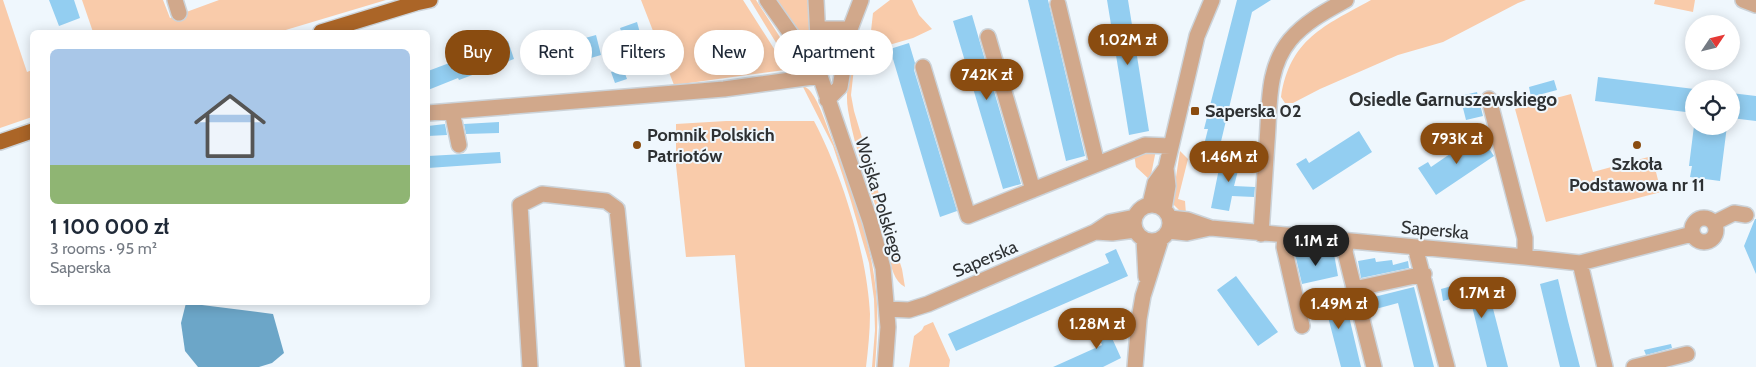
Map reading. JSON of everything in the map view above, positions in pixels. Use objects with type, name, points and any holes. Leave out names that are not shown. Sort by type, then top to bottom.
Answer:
[{"type":"main road","points":[[328,30],[422,1]]},
{"type":"main road","points":[[0,142],[30,132]]},
{"type":"street","name":"Wojska Polskiego","points":[[767,0],[820,76]]},
{"type":"street","name":"Wojska Polskiego","points":[[816,0],[820,76],[860,188],[883,268],[888,327],[885,367]]},
{"type":"street","points":[[828,100],[840,87],[850,29],[861,0]]},
{"type":"street","points":[[1121,367],[1136,363],[1139,320],[1146,281],[1152,269],[1162,220],[1156,183],[1166,168],[1197,36],[1212,0]]},
{"type":"street","points":[[1261,234],[1268,112],[1274,70],[1282,53],[1295,35],[1320,15],[1346,0]]},
{"type":"street","points":[[1743,0],[1756,5]]},
{"type":"street","points":[[1058,4],[1098,164]]},
{"type":"street","points":[[818,29],[850,29]]},
{"type":"street","points":[[988,37],[1033,190]]},
{"type":"street","points":[[923,67],[968,216],[1145,145],[1171,146]]},
{"type":"street","points":[[430,113],[724,89],[820,76]]},
{"type":"street","points":[[1489,99],[1525,238],[1525,257]]},
{"type":"street","points":[[452,111],[459,145]]},
{"type":"street","points":[[530,367],[520,204],[542,194],[606,201],[617,209],[633,367]]},
{"type":"street","points":[[1146,281],[1138,229],[1140,209],[1162,220]]},
{"type":"street","name":"Saperska","points":[[887,309],[909,310],[928,304],[1096,232],[1112,233],[1138,229],[1151,241],[1162,220],[1188,220],[1211,228],[1261,234],[1580,263],[1692,234],[1692,228],[1697,220],[1706,218],[1714,223],[1734,213],[1746,216]]},
{"type":"street","points":[[1285,236],[1284,247],[1302,326]]},
{"type":"street","points":[[1347,241],[1345,252],[1374,367]]},
{"type":"street","points":[[1415,247],[1424,274],[1447,367]]},
{"type":"street","points":[[1580,263],[1605,367]]},
{"type":"street","points":[[1354,289],[1424,274]]},
{"type":"street","points":[[1634,367],[1687,354]]},
{"type":"shaded area","points":[[0,0],[3,0],[27,72],[30,71],[30,118],[0,128]]},
{"type":"shaded area","points":[[82,0],[163,0],[170,18],[219,0],[386,0],[286,30],[92,30]]},
{"type":"shaded area","points":[[641,0],[743,0],[762,30],[694,30],[694,75],[748,75],[674,85],[670,75],[684,75],[684,30],[653,30]]},
{"type":"shaded area","points":[[750,0],[756,0],[775,30],[774,39]]},
{"type":"shaded area","points":[[777,0],[809,0],[812,30],[797,30]]},
{"type":"shaded area","points":[[890,0],[912,0],[919,15],[932,29],[913,38],[893,44],[893,30],[871,30],[873,13]]},
{"type":"shaded area","points":[[1371,0],[1526,0],[1443,42],[1398,55],[1320,89],[1293,103],[1285,103],[1281,97],[1286,77],[1292,61],[1301,48],[1324,27]]},
{"type":"shaded area","points":[[1655,0],[1695,0],[1693,12],[1654,4]]},
{"type":"shaded area","points":[[764,33],[774,49],[774,71],[764,73]]},
{"type":"shaded area","points":[[853,75],[851,95],[854,111],[891,234],[885,236],[851,126],[847,103],[849,76]]},
{"type":"shaded area","points":[[802,85],[811,92],[822,113],[851,190],[868,246],[877,304],[875,367],[872,367],[875,330],[874,299],[869,263],[833,146]]},
{"type":"shaded area","points":[[1571,94],[1593,172],[1652,156],[1661,192],[1546,222],[1515,109]]},
{"type":"shaded area","points":[[726,121],[814,121],[843,190],[864,266],[870,314],[866,367],[745,367],[735,255],[686,257],[676,165],[676,124]]},
{"type":"shaded area","points":[[1156,150],[1150,180],[1136,167],[1134,154]]},
{"type":"shaded area","points":[[1180,151],[1188,159],[1178,199],[1185,201],[1186,214],[1182,213],[1172,203]]},
{"type":"shaded area","points":[[893,241],[902,269],[905,287],[900,284],[892,268],[887,244]]},
{"type":"shaded area","points":[[933,322],[950,360],[949,367],[909,367],[914,336],[924,326]]},
{"type":"water","points":[[186,305],[202,305],[273,314],[284,353],[272,363],[259,367],[198,367],[185,351],[181,323]]},
{"type":"building","points":[[49,0],[74,0],[80,18],[59,26]]},
{"type":"building","points":[[1028,0],[1048,0],[1085,156],[1066,161]]},
{"type":"building","points":[[1107,0],[1128,0],[1149,131],[1129,135]]},
{"type":"building","points":[[1237,0],[1271,0],[1252,12],[1218,154],[1207,155],[1208,150],[1203,149],[1208,129],[1204,129]]},
{"type":"building","points":[[972,15],[1021,184],[1003,189],[953,21]]},
{"type":"building","points":[[637,22],[639,30],[621,30],[620,28]]},
{"type":"building","points":[[596,35],[601,55],[592,58],[592,36]]},
{"type":"building","points":[[909,43],[915,63],[914,70],[957,211],[940,217],[893,59],[893,48]]},
{"type":"building","points":[[510,47],[514,59],[510,60]]},
{"type":"building","points":[[445,65],[445,75],[472,75],[459,80],[458,78],[430,89],[430,70]]},
{"type":"building","points":[[612,75],[626,75],[627,79],[615,83]]},
{"type":"building","points":[[1598,77],[1685,88],[1685,112],[1595,101]]},
{"type":"building","points":[[1554,80],[1557,90],[1531,97],[1529,87]]},
{"type":"building","points":[[1477,92],[1483,116],[1466,120],[1460,96]]},
{"type":"building","points":[[1740,94],[1756,96],[1756,121],[1740,119]]},
{"type":"building","points":[[499,122],[499,133],[466,134],[464,124]]},
{"type":"building","points":[[445,124],[447,135],[430,136],[430,126]]},
{"type":"building","points":[[1359,131],[1372,152],[1313,190],[1296,164],[1306,158],[1309,163]]},
{"type":"building","points":[[1479,134],[1494,156],[1436,195],[1418,168],[1428,162],[1431,167]]},
{"type":"building","points":[[1693,135],[1726,135],[1720,181],[1690,177],[1692,166],[1689,166]]},
{"type":"building","points":[[1233,151],[1240,163],[1234,186],[1255,187],[1254,197],[1232,196],[1229,211],[1211,208],[1222,154]]},
{"type":"building","points":[[500,152],[501,163],[430,168],[430,156]]},
{"type":"building","points":[[1756,219],[1756,274],[1744,246]]},
{"type":"building","points":[[1116,249],[1128,276],[956,351],[948,334],[1109,263],[1105,254]]},
{"type":"building","points":[[1304,252],[1305,257],[1319,253],[1320,257],[1334,254],[1338,276],[1302,284],[1295,254]]},
{"type":"building","points":[[1375,258],[1376,262],[1392,260],[1393,265],[1408,261],[1409,268],[1361,278],[1358,261]]},
{"type":"building","points":[[1236,276],[1278,332],[1258,346],[1217,290]]},
{"type":"building","points":[[1485,277],[1508,367],[1487,367],[1469,294],[1443,301],[1441,289]]},
{"type":"building","points":[[1558,279],[1580,367],[1560,367],[1540,284]]},
{"type":"building","points":[[1414,287],[1434,367],[1414,367],[1398,303],[1372,310],[1370,298]]},
{"type":"building","points":[[1344,297],[1361,367],[1341,367],[1327,313],[1310,317],[1307,306]]},
{"type":"building","points":[[1102,316],[1121,358],[1103,367],[1053,367],[1102,345],[1092,321]]},
{"type":"building","points":[[1671,344],[1672,348],[1646,355],[1644,350]]},
{"type":"place","name":"Saperska 02","points":[[1195,111]]},
{"type":"place","name":"Pomnik Polskich Patriotów","points":[[637,145]]},
{"type":"place","name":"Szkoła Podstawowa nr 11","points":[[1637,145]]},
{"type":"district","name":"Osiedle Garnuszewskiego","points":[[1453,99]]}]
